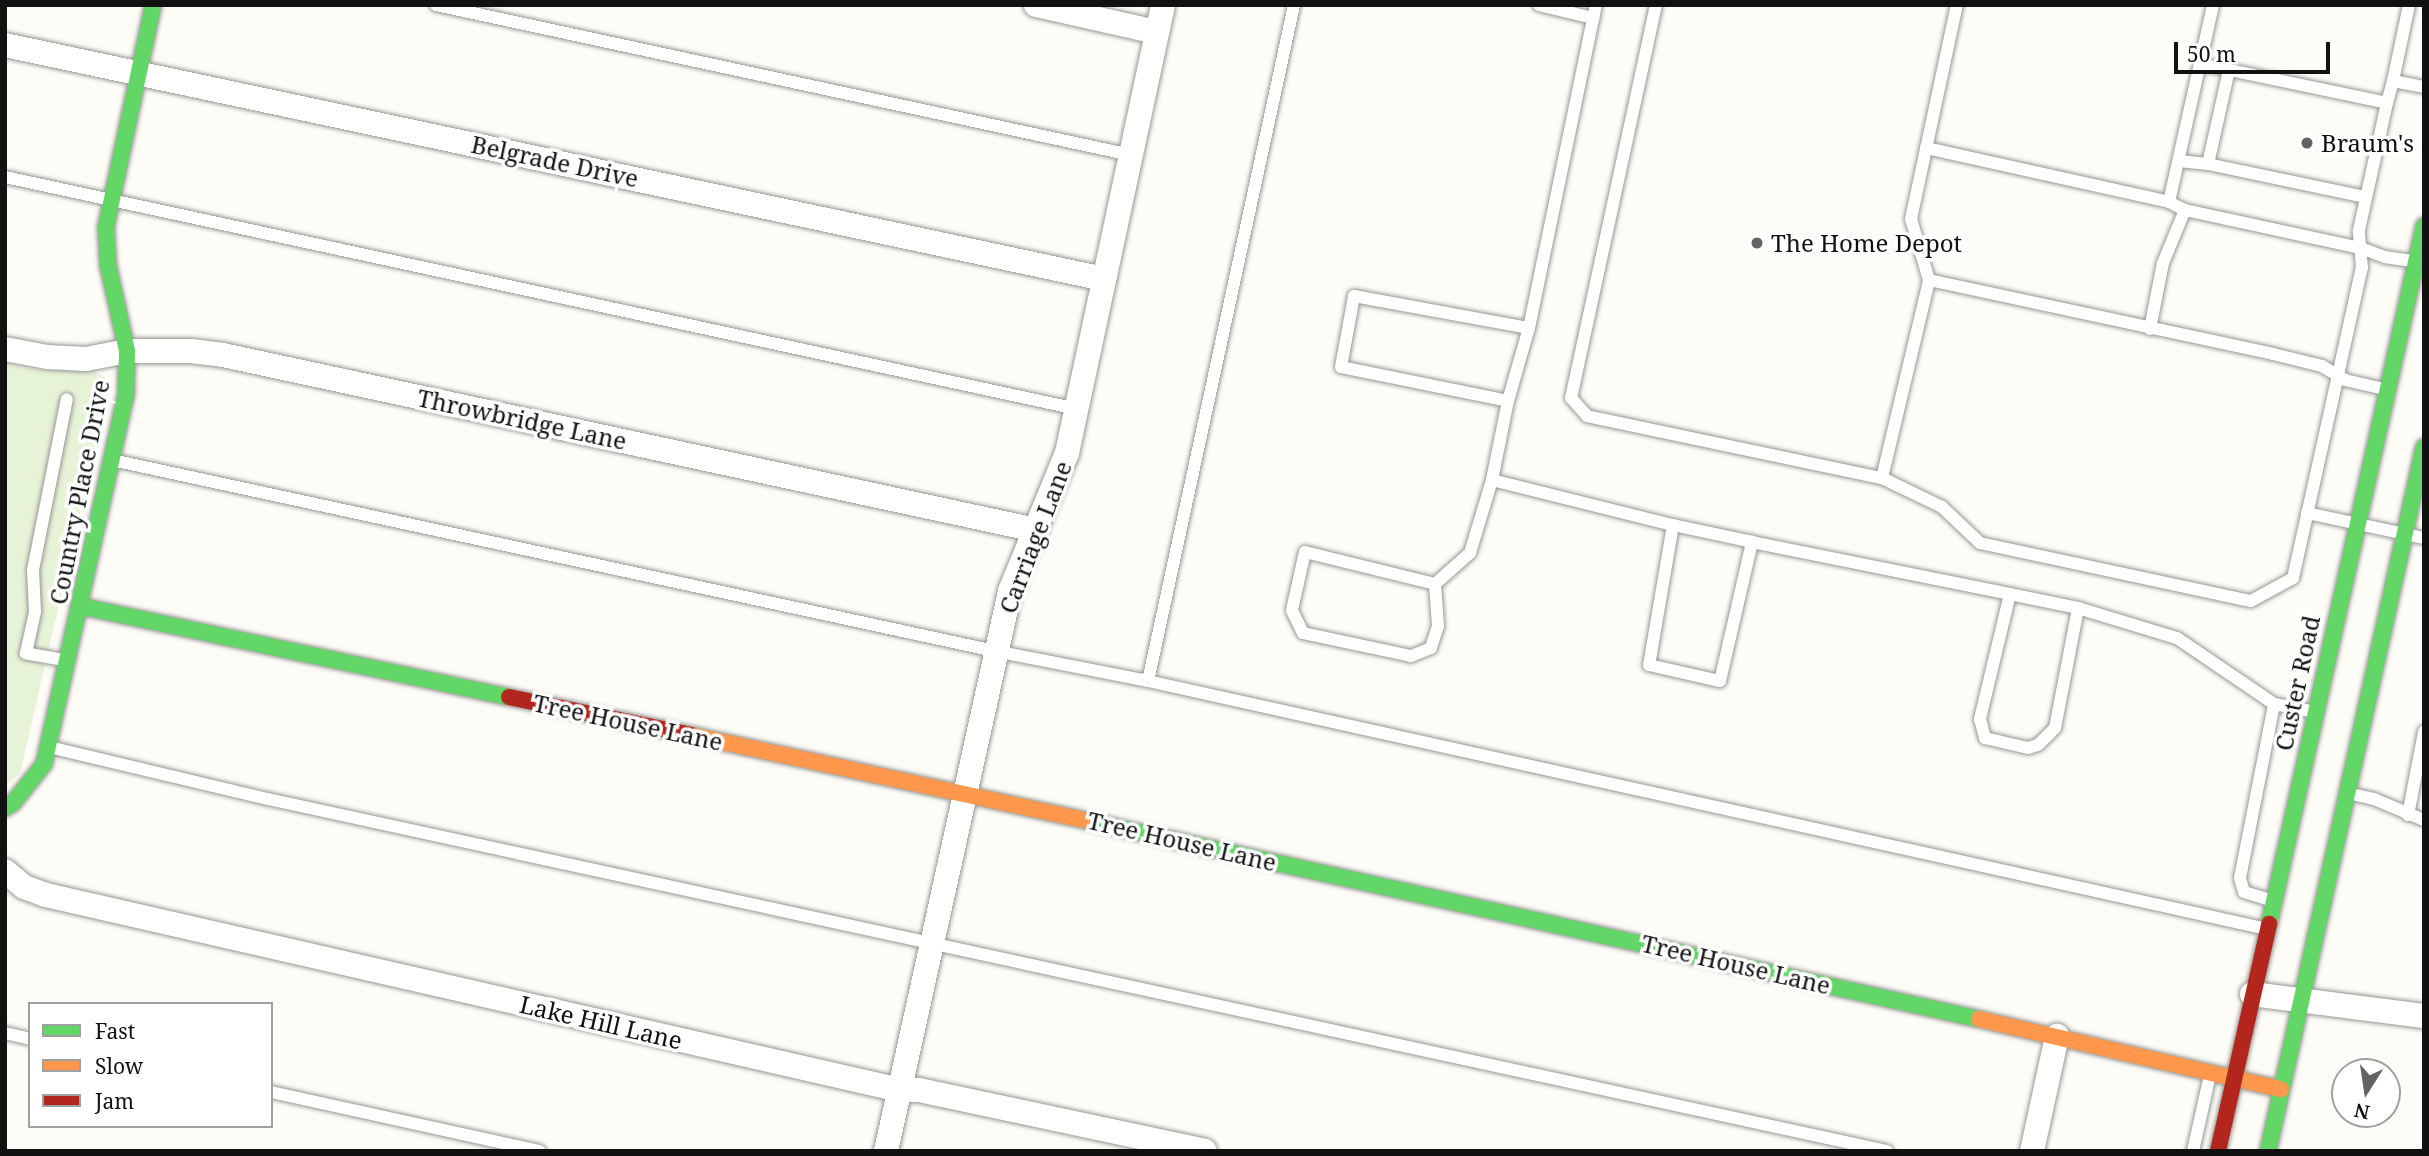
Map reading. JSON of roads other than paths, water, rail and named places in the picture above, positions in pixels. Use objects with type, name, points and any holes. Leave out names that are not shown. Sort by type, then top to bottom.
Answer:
[{"type":"street","name":"Country Place Drive","points":[[5,808],[13,803],[38,773],[49,747],[126,393],[127,351],[107,265],[106,227],[153,5]]},
{"type":"street","points":[[1036,5],[1157,32]]},
{"type":"street","name":"Carriage Lane","points":[[886,1151],[1010,591],[1067,453],[1163,5]]},
{"type":"street","name":"Belgrade Drive","points":[[5,45],[1104,279]]},
{"type":"street","name":"Custer Road","points":[[2218,1151],[2385,390],[2420,262],[2424,226]]},
{"type":"street","name":"Throwbridge Lane","points":[[5,349],[47,357],[86,359],[127,351],[191,351],[223,355],[1037,530]]},
{"type":"street","points":[[2272,1150],[2281,1089],[2424,447]]},
{"type":"street","name":"Tree House Lane","points":[[80,606],[964,793],[2057,1036],[2233,1080],[2281,1089]]},
{"type":"street","name":"Lake Hill Lane","points":[[5,871],[23,887],[46,895],[900,1090],[919,1090],[1205,1151]]},
{"type":"street","points":[[2252,994],[2424,1016]]},
{"type":"street","points":[[2032,1151],[2057,1036]]},
{"type":"lane","points":[[436,5],[1131,155]]},
{"type":"lane","points":[[1148,681],[1294,5]]},
{"type":"lane","points":[[1435,584],[1470,553],[1492,480],[1508,401],[1529,328],[1595,12],[1539,5]]},
{"type":"lane","points":[[1656,5],[1571,398],[1587,416],[1882,478],[1942,507],[1980,543],[2251,601],[2293,578],[2362,268],[2359,230],[2409,5]]},
{"type":"lane","points":[[1882,478],[1929,280],[1910,219],[1957,5]]},
{"type":"lane","points":[[2169,202],[2213,5]]},
{"type":"lane","points":[[2201,64],[2387,103]]},
{"type":"lane","points":[[2208,164],[2229,70]]},
{"type":"lane","points":[[2393,81],[2424,87]]},
{"type":"lane","points":[[1926,148],[2169,202],[2185,210],[2361,248],[2384,257],[2420,262]]},
{"type":"lane","points":[[2179,161],[2208,164],[2365,197]]},
{"type":"lane","points":[[5,177],[1077,409]]},
{"type":"lane","points":[[2150,329],[2163,262],[2185,210]]},
{"type":"lane","points":[[1929,280],[2322,366],[2336,376],[2385,390]]},
{"type":"lane","points":[[1508,401],[1340,367],[1354,296],[1529,328]]},
{"type":"lane","points":[[67,399],[33,570],[35,612],[26,653],[67,661]]},
{"type":"lane","points":[[112,460],[995,651],[1148,681],[2266,929]]},
{"type":"lane","points":[[1492,480],[1673,525],[2078,608],[2177,638],[2274,704],[2314,712]]},
{"type":"lane","points":[[2307,513],[2424,538]]},
{"type":"lane","points":[[1673,525],[1649,665],[1720,681],[1752,542]]},
{"type":"lane","points":[[1306,552],[1435,584],[1438,626],[1431,648],[1411,656],[1303,633],[1292,610],[1306,552]]},
{"type":"lane","points":[[2010,594],[1980,719],[1985,738],[2028,748],[2038,745],[2055,728],[2078,608]]},
{"type":"lane","points":[[2273,901],[2244,892],[2240,878],[2274,704]]},
{"type":"lane","points":[[2408,815],[2424,732]]},
{"type":"lane","points":[[49,747],[268,799],[1887,1151]]},
{"type":"lane","points":[[2347,793],[2374,799],[2424,820]]},
{"type":"lane","points":[[5,1033],[28,1039]]},
{"type":"lane","points":[[2193,1151],[2210,1074]]},
{"type":"lane","points":[[273,1092],[540,1151]]},
{"type":"place","name":"Braum's","points":[[2307,143]]},
{"type":"place","name":"The Home Depot","points":[[1757,243]]}]
